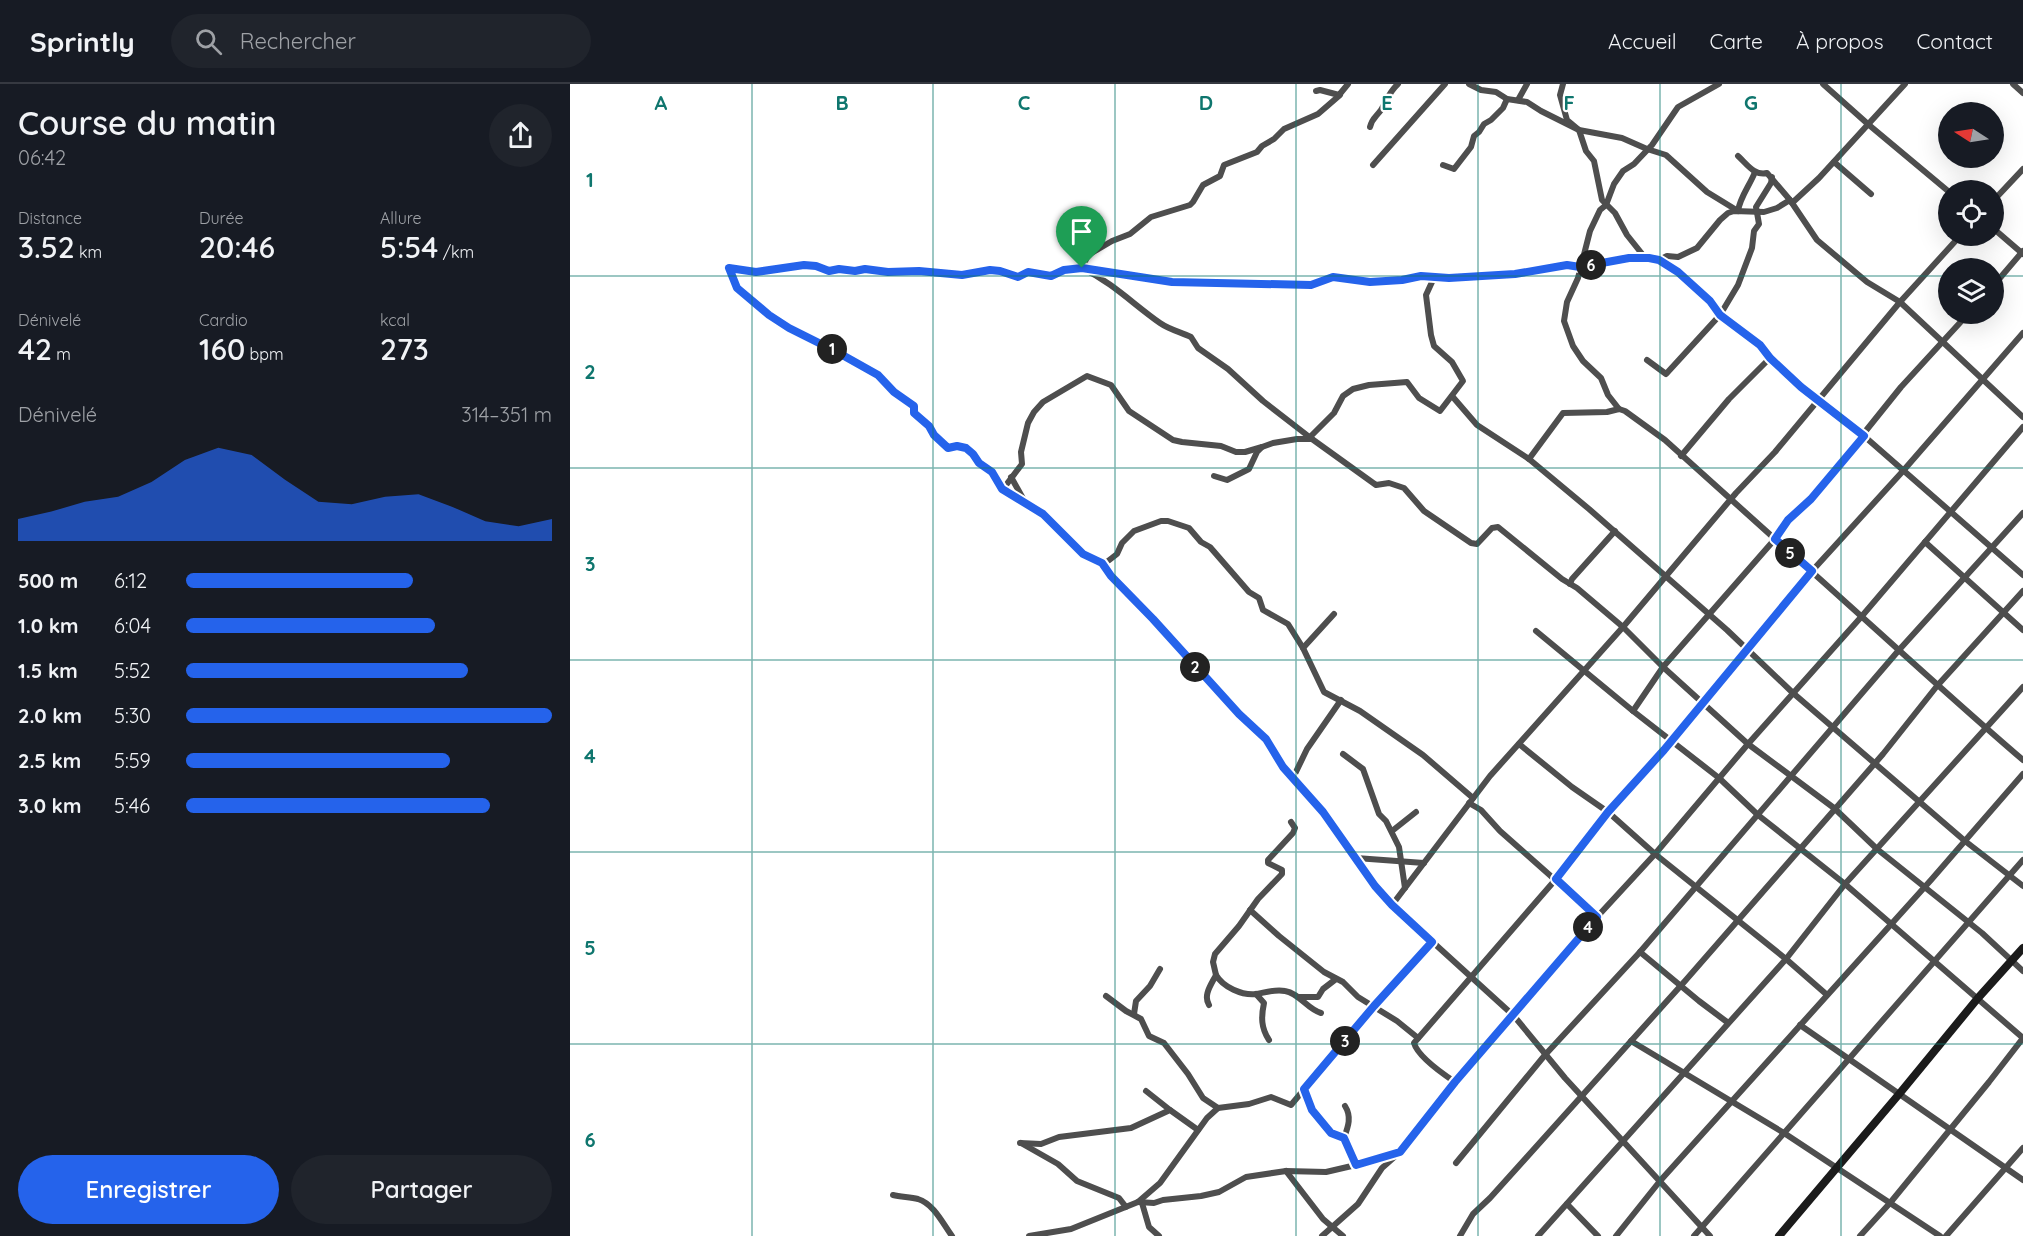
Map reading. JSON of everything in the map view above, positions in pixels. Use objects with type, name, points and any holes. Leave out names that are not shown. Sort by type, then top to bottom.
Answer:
[{"type":"street","points":[[1082,268],[1088,255],[1130,234],[1151,218],[1193,202],[1203,185],[1220,176],[1224,165],[1257,152],[1262,146],[1274,140],[1284,129],[1318,114],[1340,95],[1348,84]]},
{"type":"street","points":[[1370,127],[1373,117],[1398,84]]},
{"type":"street","points":[[1373,165],[1445,84]]},
{"type":"street","points":[[1469,84],[1481,90],[1496,92],[1507,99],[1527,102],[1579,130],[1622,138],[1666,154],[1703,189],[1738,211]]},
{"type":"street","points":[[1518,100],[1527,84]]},
{"type":"street","points":[[1563,84],[1560,95],[1568,120],[1579,130],[1586,151],[1594,161],[1604,202],[1615,213],[1635,246],[1649,258]]},
{"type":"street","points":[[1619,409],[1608,394],[1601,378],[1583,361],[1573,346],[1564,321],[1567,302],[1576,283],[1590,231],[1623,171],[1634,164],[1652,145],[1678,108],[1719,84]]},
{"type":"street","points":[[1823,84],[1938,183]]},
{"type":"street","points":[[1659,260],[1667,256],[1678,257],[1697,248],[1728,213],[1738,211],[1756,213],[1777,208],[1791,201],[1834,162],[1905,84]]},
{"type":"street","points":[[2013,84],[2023,93]]},
{"type":"street","points":[[1316,91],[1340,95]]},
{"type":"street","points":[[1443,165],[1452,170],[1456,167],[1471,147],[1474,136],[1503,108],[1507,99]]},
{"type":"street","points":[[1738,156],[1755,172],[1767,173],[1791,201],[1817,240],[1867,282],[1900,302],[2023,417]]},
{"type":"street","points":[[1834,162],[1871,194]]},
{"type":"street","points":[[2004,189],[2023,169]]},
{"type":"street","points":[[1738,211],[1740,200],[1748,189],[1755,172]]},
{"type":"street","points":[[1647,360],[1666,374],[1720,315],[1738,285],[1752,249],[1754,233],[1759,222],[1756,207],[1772,180]]},
{"type":"street","points":[[2004,238],[2022,253],[2004,274]]},
{"type":"street","points":[[1392,905],[1490,776],[1623,627],[1732,498],[1782,444],[1900,302],[1951,246]]},
{"type":"street","points":[[1710,1236],[1545,1055],[1514,1016],[1392,905],[1375,886],[1323,812],[1275,756],[1266,739],[1239,714],[1153,619],[1116,582],[1102,563],[1083,554],[1043,514],[1002,489],[988,467],[979,463],[966,448],[957,446],[948,448],[942,444],[929,426],[914,413],[914,406],[894,392],[878,375],[769,315],[737,288],[729,268],[756,272],[804,265],[816,266],[829,271],[865,269],[962,275],[990,270],[1018,277],[1028,272],[1051,276],[1064,270],[1082,268],[1124,273],[1155,280],[1311,285],[1333,277],[1370,282],[1430,276],[1449,278],[1515,274],[1567,265],[1580,267],[1613,260],[1649,258],[1659,260],[1678,272],[1702,293],[1720,315],[1760,345],[1770,358],[1801,387],[1864,436],[2023,575]]},
{"type":"street","points":[[1082,268],[1103,278],[1161,324],[1191,337],[1198,348],[1228,369],[1263,401],[1376,485],[1389,483],[1404,488],[1424,510],[1471,543],[1477,544],[1492,528],[1498,527],[1623,627],[1663,667],[1748,744],[1834,808],[1877,849],[1968,922],[2023,971]]},
{"type":"street","points":[[1002,489],[1022,464],[1021,452],[1028,423],[1034,412],[1043,402],[1087,376],[1111,385],[1129,411],[1173,440],[1221,446],[1236,452],[1311,438],[1334,413],[1343,396],[1353,389],[1369,385],[1407,382],[1419,398],[1440,411],[1463,381],[1452,362],[1434,346],[1426,295],[1432,282],[1430,276]]},
{"type":"street","points":[[1633,711],[1663,667],[1775,539],[1788,520],[1811,499],[1864,436],[1901,387],[1959,324]]},
{"type":"street","points":[[1455,1082],[1415,1048],[1414,1043],[1556,879],[1608,812],[1672,741],[1812,571],[2023,333]]},
{"type":"street","points":[[1681,456],[1729,399],[1770,358]]},
{"type":"street","points":[[1452,396],[1477,425],[1529,459],[1615,531],[1793,693],[1965,841],[2023,886]]},
{"type":"street","points":[[1529,459],[1563,412],[1607,412],[1619,409],[1628,412],[1665,440],[1732,498],[1937,686],[2023,760]]},
{"type":"street","points":[[1322,1236],[1358,1204],[1382,1168],[1400,1152],[1455,1082],[1862,616],[2023,427]]},
{"type":"street","points":[[1214,476],[1227,480],[1245,472],[1253,464],[1255,456],[1262,447]]},
{"type":"street","points":[[998,480],[1011,477]]},
{"type":"street","points":[[1011,477],[1025,502]]},
{"type":"street","points":[[1456,1163],[1545,1055],[1640,951],[1899,650],[2023,513]]},
{"type":"street","points":[[1102,563],[1117,554],[1122,543],[1134,531],[1161,521],[1189,528],[1201,542],[1210,547],[1249,592],[1259,598],[1266,612],[1288,624],[1304,648],[1323,690],[1423,755],[1500,831],[1597,917]]},
{"type":"street","points":[[1570,584],[1615,531]]},
{"type":"street","points":[[1925,542],[2023,630]]},
{"type":"street","points":[[1461,1236],[1473,1214],[1490,1198],[1680,986],[1875,762],[1937,686],[2023,591]]},
{"type":"street","points":[[1304,648],[1334,614]]},
{"type":"street","points":[[1536,631],[1719,778],[1758,815],[1845,884],[2023,1038],[1890,1203],[1860,1236]]},
{"type":"street","points":[[1538,1236],[1685,1074],[1727,1022],[1786,959],[1845,884],[2023,687]]},
{"type":"street","points":[[1293,778],[1307,749],[1341,700]]},
{"type":"street","points":[[1519,744],[1572,787],[1608,812],[1655,854],[1826,994]]},
{"type":"street","points":[[1343,754],[1362,766],[1379,814],[1392,831],[1400,847],[1405,889]]},
{"type":"street","points":[[1616,1236],[1660,1181],[2023,774]]},
{"type":"street","points":[[1392,831],[1416,812]]},
{"type":"street","points":[[1291,822],[1295,828],[1293,833],[1268,860],[1268,863],[1282,870],[1282,874],[1215,954],[1216,975],[1225,986],[1232,990],[1256,994],[1284,990],[1298,997],[1312,1010],[1321,1013]]},
{"type":"street","points":[[1356,858],[1424,863]]},
{"type":"street","points":[[1694,1236],[2023,860]]},
{"type":"street","points":[[1250,910],[1324,972],[1418,1038]]},
{"type":"street","points":[[1029,1236],[1071,1229],[1140,1202],[1161,1183],[1207,1118],[1218,1108],[1249,1104],[1271,1097],[1289,1105],[1432,942]]},
{"type":"street","points":[[1779,1236],[1978,998],[2023,948]]},
{"type":"street","points":[[1640,951],[1680,986],[1727,1022]]},
{"type":"street","points":[[1134,1014],[1136,1001],[1150,986],[1160,969]]},
{"type":"street","points":[[1209,1005],[1206,994],[1216,975]]},
{"type":"street","points":[[1298,997],[1318,997],[1323,989],[1336,979]]},
{"type":"street","points":[[1256,994],[1263,1001],[1263,1026],[1269,1040]]},
{"type":"street","points":[[1106,996],[1143,1022],[1149,1036],[1164,1043],[1203,1098],[1218,1108]]},
{"type":"street","points":[[1800,1025],[2023,1180]]},
{"type":"street","points":[[1631,1041],[1784,1133],[1940,1236]]},
{"type":"street","points":[[1442,1073],[1454,1074],[1470,1065]]},
{"type":"street","points":[[1304,1089],[1312,1110],[1331,1133],[1344,1138]]},
{"type":"street","points":[[1146,1090],[1198,1130]]},
{"type":"street","points":[[1345,1106],[1349,1112],[1349,1118],[1344,1138],[1356,1165]]},
{"type":"street","points":[[1126,1207],[1119,1198],[1077,1181],[1058,1164],[1020,1143],[1041,1144],[1059,1137],[1131,1128],[1170,1110]]},
{"type":"street","points":[[1946,1236],[2023,1148]]},
{"type":"street","points":[[1140,1202],[1154,1203],[1219,1192],[1246,1177],[1286,1171],[1326,1172],[1400,1152]]},
{"type":"street","points":[[1286,1171],[1323,1219],[1343,1236]]},
{"type":"street","points":[[893,1195],[917,1199],[927,1204],[938,1215],[952,1236]]},
{"type":"street","points":[[1140,1202],[1149,1227],[1159,1236]]},
{"type":"street","points":[[1567,1204],[1598,1236]]},
{"type":"route","points":[[1629,258],[1659,260],[1678,272],[1702,293],[1720,315],[1760,345],[1770,358],[1801,387],[1864,436],[1811,499],[1788,520],[1775,539],[1812,571],[1664,750],[1608,812],[1556,879],[1597,917],[1455,1082],[1400,1152],[1356,1165],[1344,1138],[1331,1133],[1312,1110],[1304,1089],[1432,942],[1375,886],[1323,812],[1283,767],[1260,732],[1239,714],[1153,619],[1121,588],[1102,563],[1083,554],[1038,510],[1002,489],[988,467],[979,463],[966,448],[957,446],[948,448],[942,444],[929,426],[914,413],[914,406],[894,392],[878,375],[769,315],[737,288],[729,268],[756,272],[804,265],[816,266],[829,271],[865,269],[954,275],[990,270],[1018,277],[1026,272],[1051,276],[1064,270],[1082,268],[1172,282],[1311,285],[1333,277],[1370,282],[1421,276],[1449,278],[1515,274],[1567,265],[1580,267],[1629,258]]}]
